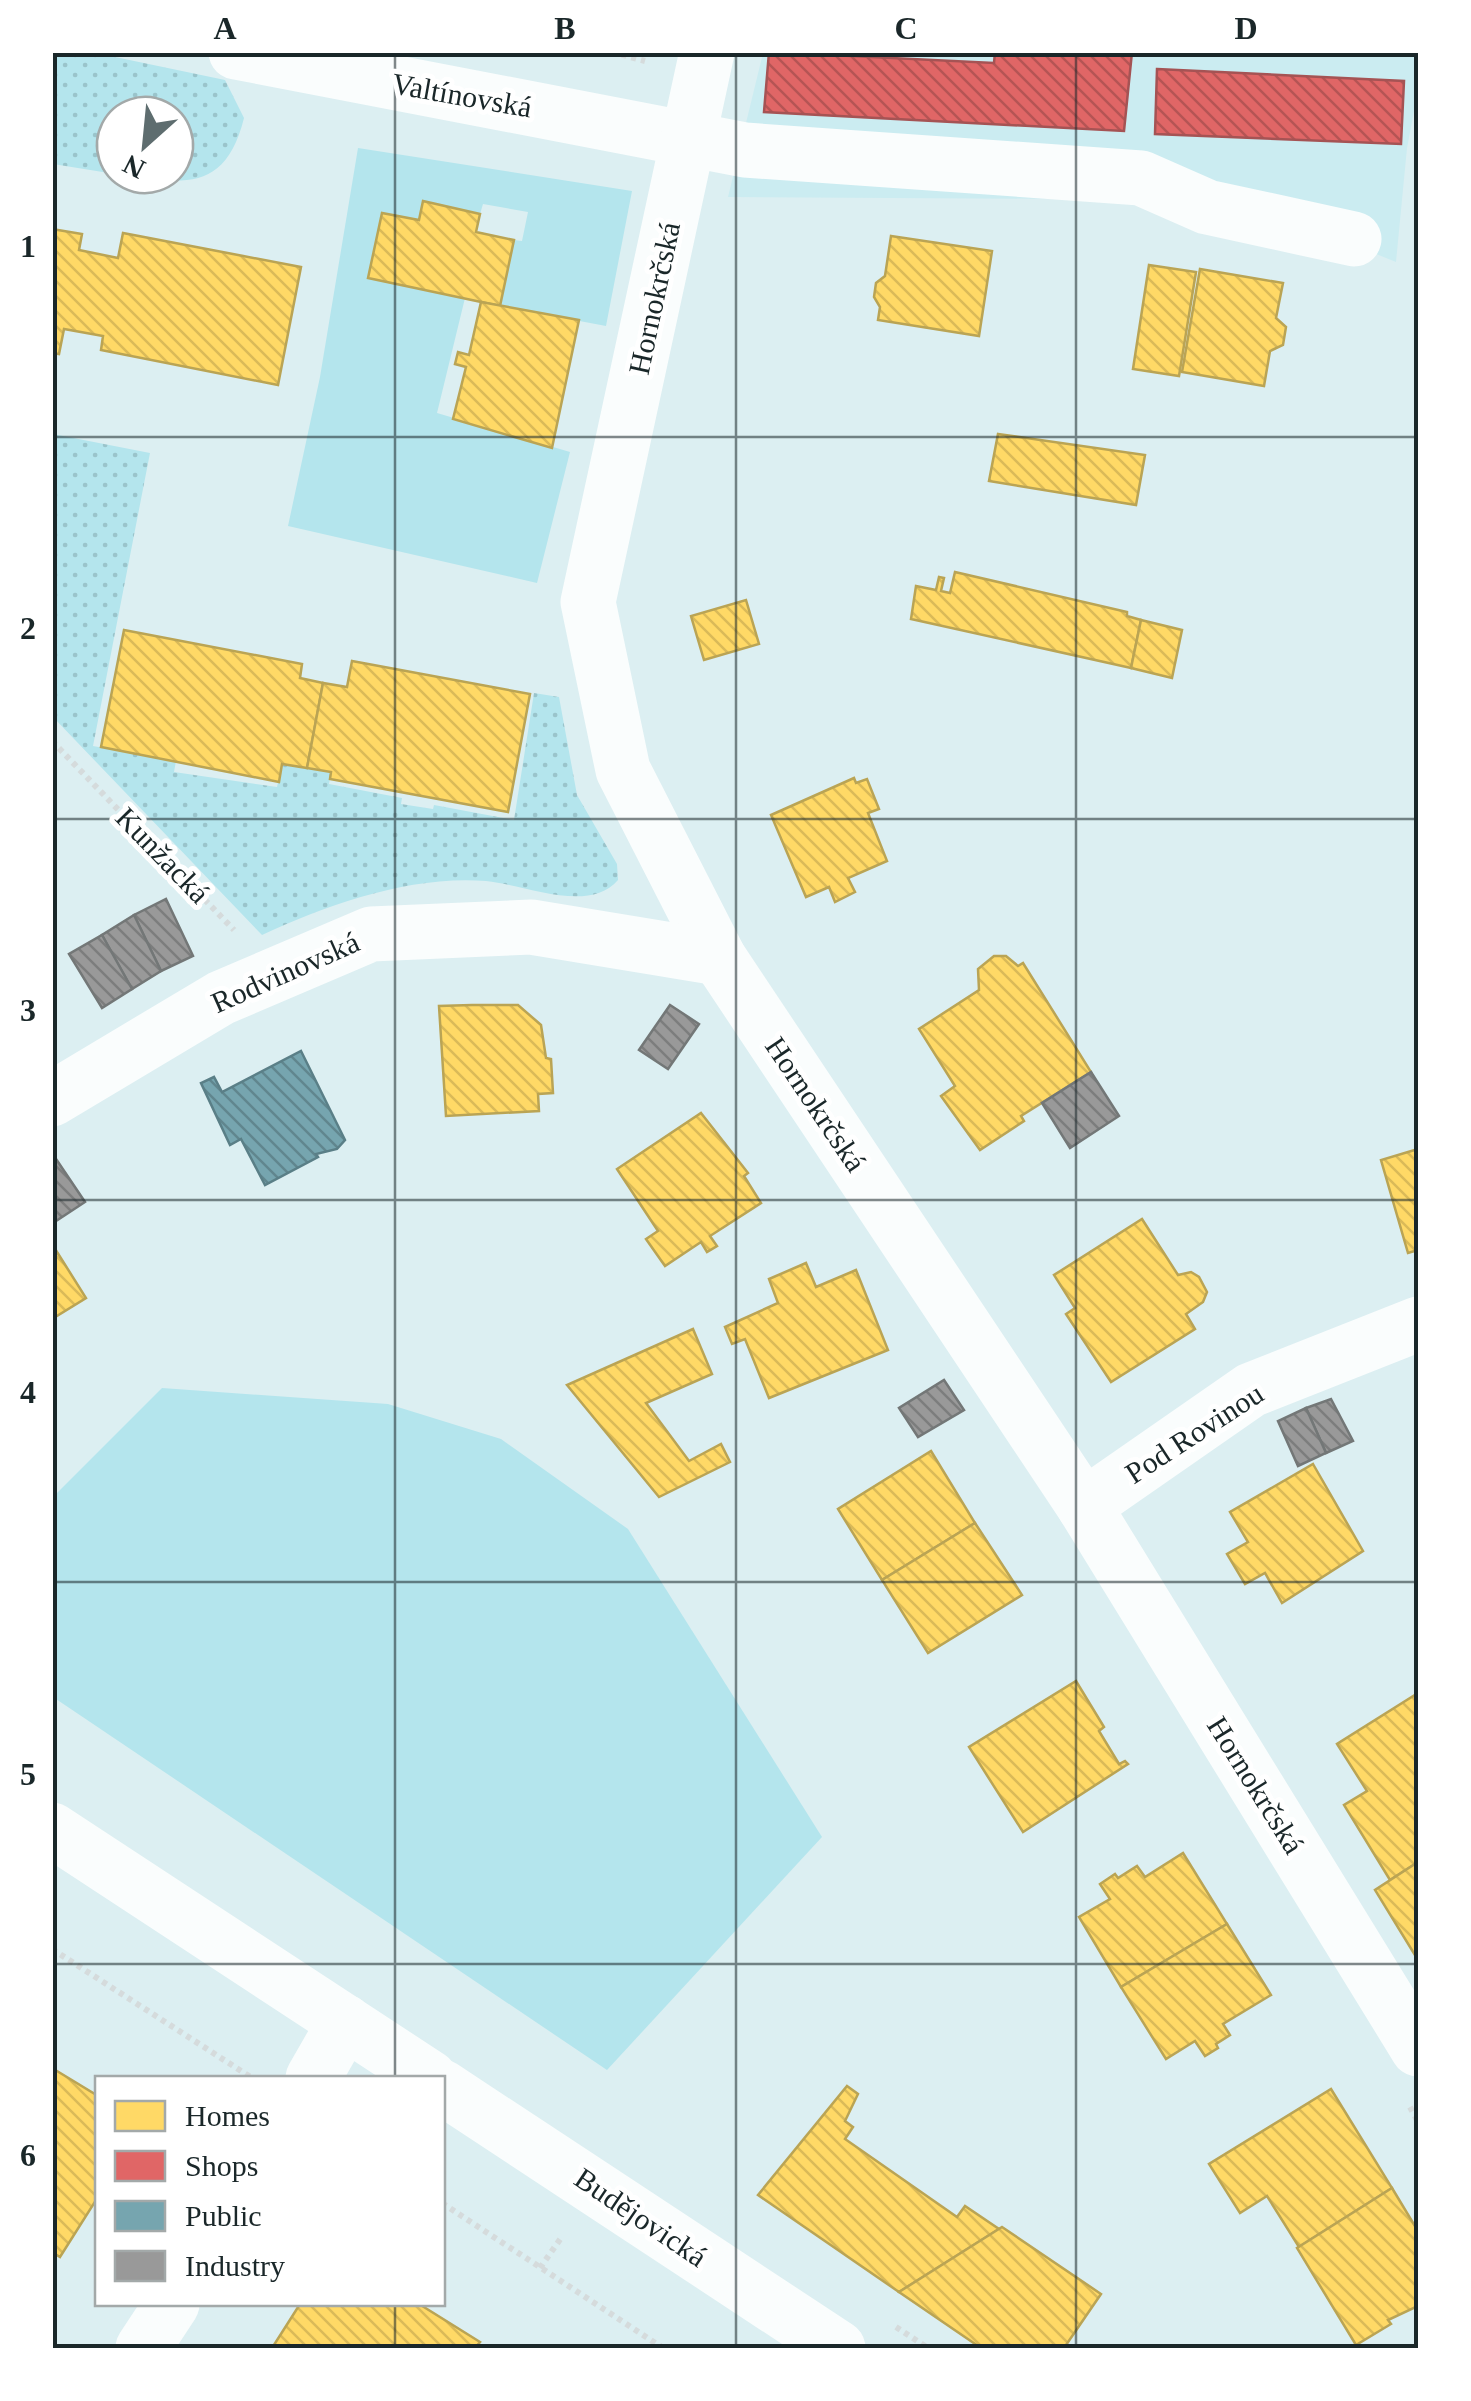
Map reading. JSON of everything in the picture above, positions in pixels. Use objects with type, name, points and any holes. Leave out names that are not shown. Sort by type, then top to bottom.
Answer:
[{"type":"street","name":"Valtínovská","points":[[236,52],[689,136],[745,150],[1141,178],[1207,207],[1354,239]]},
{"type":"street","name":"Hornokrčská","points":[[707,52],[588,602],[623,770],[719,958],[1084,1506],[1418,2049]]},
{"type":"street","name":"Rodvinovská","points":[[52,1099],[267,975],[371,934],[532,927],[719,958]]},
{"type":"street","name":"Pod Rovinou","points":[[1084,1506],[1251,1390],[1418,1324]]},
{"type":"street","points":[[52,1830],[427,2076]]},
{"type":"street","points":[[314,2076],[345,2022]]},
{"type":"street","name":"Budějovická","points":[[445,2089],[838,2348]]},
{"type":"street","points":[[144,2348],[171,2306]]},
{"type":"path","name":"Kunžacká","points":[[52,740],[254,950],[267,975]]},
{"type":"path","points":[[52,1949],[250,2076]]},
{"type":"path","points":[[1408,2105],[1418,2122]]},
{"type":"path","points":[[445,2205],[662,2348]]},
{"type":"shaded area","points":[[52,53],[96,53],[225,80],[244,118],[226,159],[214,170],[195,178],[195,95],[95,95],[95,171],[53,164]]},
{"type":"shaded area","points":[[763,53],[1418,53],[1418,90],[1407,148],[1396,262],[1263,208],[1083,199],[728,197]]},
{"type":"shaded area","points":[[358,148],[632,191],[606,326],[500,306],[514,240],[522,241],[528,212],[483,204],[480,214],[423,202],[419,220],[382,214],[465,298],[437,413],[570,452],[537,583],[288,526],[320,377]]},
{"type":"shaded area","points":[[53,434],[150,453],[93,746],[176,761],[174,772],[277,787],[282,764],[331,772],[329,784],[402,798],[401,804],[433,809],[434,805],[514,820],[534,693],[559,697],[577,795],[617,864],[618,880],[606,890],[574,896],[486,881],[400,887],[343,903],[262,935],[53,717]]},
{"type":"shaded area","points":[[162,1388],[388,1404],[501,1439],[628,1529],[822,1837],[607,2070],[53,1697],[53,1497]]},
{"type":"building: Homes","points":[[423,201],[480,214],[476,232],[514,240],[500,306],[368,278],[382,213],[419,220]]},
{"type":"building: Homes","points":[[52,229],[82,234],[79,250],[118,258],[123,233],[301,267],[278,385],[101,350],[103,336],[64,329],[59,354],[52,353]]},
{"type":"building: Homes","points":[[891,236],[992,251],[979,336],[878,320],[876,283],[885,276]]},
{"type":"building: Homes","points":[[1149,265],[1196,272],[1179,376],[1133,369]]},
{"type":"building: Homes","points":[[1200,269],[1283,283],[1276,318],[1286,327],[1283,345],[1270,351],[1264,386],[1182,372]]},
{"type":"building: Homes","points":[[481,302],[579,320],[552,448],[453,419],[466,367],[455,364],[458,352],[469,355]]},
{"type":"building: Homes","points":[[998,434],[1145,455],[1136,505],[989,481]]},
{"type":"building: Homes","points":[[955,572],[1127,612],[1127,616],[1141,620],[1131,668],[911,619],[916,586],[936,590],[939,577],[944,578],[941,591],[950,593]]},
{"type":"building: Homes","points":[[746,600],[759,644],[704,660],[691,616]]},
{"type":"building: Homes","points":[[1141,620],[1182,630],[1172,678],[1131,668]]},
{"type":"building: Homes","points":[[124,630],[302,664],[300,678],[323,683],[307,768],[282,764],[279,782],[101,747]]},
{"type":"building: Homes","points":[[352,661],[530,694],[508,812],[330,779],[331,772],[307,768],[323,683],[347,687]]},
{"type":"building: Homes","points":[[854,778],[856,783],[867,779],[879,809],[868,813],[887,861],[848,878],[855,892],[835,902],[829,887],[806,897],[771,815]]},
{"type":"building: Homes","points":[[994,956],[1006,956],[1018,966],[1023,963],[1091,1072],[1021,1116],[1024,1121],[980,1150],[941,1096],[955,1086],[919,1029],[979,990],[978,969]]},
{"type":"building: Homes","points":[[518,1005],[541,1025],[546,1058],[551,1059],[553,1093],[538,1094],[539,1111],[446,1116],[439,1006]]},
{"type":"building: Homes","points":[[701,1113],[748,1173],[744,1176],[761,1203],[710,1236],[717,1246],[707,1252],[701,1242],[665,1266],[646,1239],[658,1231],[617,1169]]},
{"type":"building: Homes","points":[[1418,1149],[1418,1250],[1408,1253],[1381,1160]]},
{"type":"building: Homes","points":[[1142,1219],[1178,1275],[1191,1272],[1199,1277],[1207,1292],[1203,1302],[1186,1314],[1195,1329],[1111,1382],[1066,1314],[1075,1308],[1054,1275]]},
{"type":"building: Homes","points":[[52,1244],[86,1298],[52,1319]]},
{"type":"building: Homes","points":[[806,1263],[816,1287],[856,1270],[888,1350],[769,1398],[745,1339],[732,1344],[725,1327],[778,1303],[769,1279]]},
{"type":"building: Homes","points":[[693,1329],[712,1374],[646,1403],[689,1461],[721,1444],[730,1462],[659,1497],[567,1385]]},
{"type":"building: Homes","points":[[931,1451],[975,1523],[882,1580],[838,1509]]},
{"type":"building: Homes","points":[[1313,1464],[1363,1551],[1282,1603],[1265,1573],[1245,1584],[1227,1554],[1248,1542],[1230,1512]]},
{"type":"building: Homes","points":[[975,1523],[1022,1595],[928,1653],[882,1580]]},
{"type":"building: Homes","points":[[1076,1681],[1104,1727],[1099,1731],[1119,1764],[1128,1764],[1023,1832],[969,1747]]},
{"type":"building: Homes","points":[[1418,1693],[1418,1862],[1390,1880],[1344,1805],[1367,1791],[1337,1744]]},
{"type":"building: Homes","points":[[1183,1853],[1227,1924],[1121,1987],[1079,1917],[1110,1899],[1100,1884],[1115,1874],[1118,1878],[1137,1866],[1145,1877]]},
{"type":"building: Homes","points":[[1418,1862],[1418,1960],[1375,1890]]},
{"type":"building: Homes","points":[[1227,1924],[1271,1995],[1223,2024],[1230,2035],[1205,2056],[1195,2041],[1166,2059],[1121,1987]]},
{"type":"building: Homes","points":[[52,2068],[95,2094],[95,2202],[60,2257],[52,2252]]},
{"type":"building: Homes","points":[[847,2086],[858,2094],[845,2121],[853,2127],[845,2139],[957,2217],[965,2206],[999,2229],[899,2292],[758,2195]]},
{"type":"building: Homes","points":[[1331,2089],[1392,2188],[1299,2247],[1267,2196],[1240,2213],[1209,2164]]},
{"type":"building: Homes","points":[[1392,2188],[1418,2231],[1418,2306],[1388,2320],[1391,2324],[1356,2345],[1297,2248]]},
{"type":"building: Homes","points":[[1002,2227],[1101,2294],[1064,2348],[981,2348],[899,2292]]},
{"type":"building: Homes","points":[[299,2306],[422,2306],[480,2342],[475,2348],[272,2348]]},
{"type":"building: Shops","points":[[769,52],[994,63],[995,52],[1132,52],[1124,131],[764,112]]},
{"type":"building: Shops","points":[[1157,69],[1404,81],[1401,144],[1155,134]]},
{"type":"building: Public","points":[[301,1051],[345,1140],[337,1149],[316,1154],[318,1157],[265,1185],[241,1139],[230,1145],[201,1083],[214,1077],[222,1092]]},
{"type":"building: Industry","points":[[166,899],[193,956],[161,971],[134,915]]},
{"type":"building: Industry","points":[[134,915],[161,971],[132,989],[102,935]]},
{"type":"building: Industry","points":[[102,935],[132,989],[102,1008],[69,954]]},
{"type":"building: Industry","points":[[670,1005],[699,1024],[668,1069],[639,1050]]},
{"type":"building: Industry","points":[[1091,1072],[1119,1116],[1070,1148],[1042,1103]]},
{"type":"building: Industry","points":[[52,1153],[85,1202],[56,1221],[52,1215]]},
{"type":"building: Industry","points":[[944,1380],[964,1410],[918,1437],[899,1408]]},
{"type":"building: Industry","points":[[1331,1399],[1353,1441],[1326,1453],[1306,1408]]},
{"type":"building: Industry","points":[[1306,1408],[1326,1453],[1298,1466],[1278,1421]]}]
